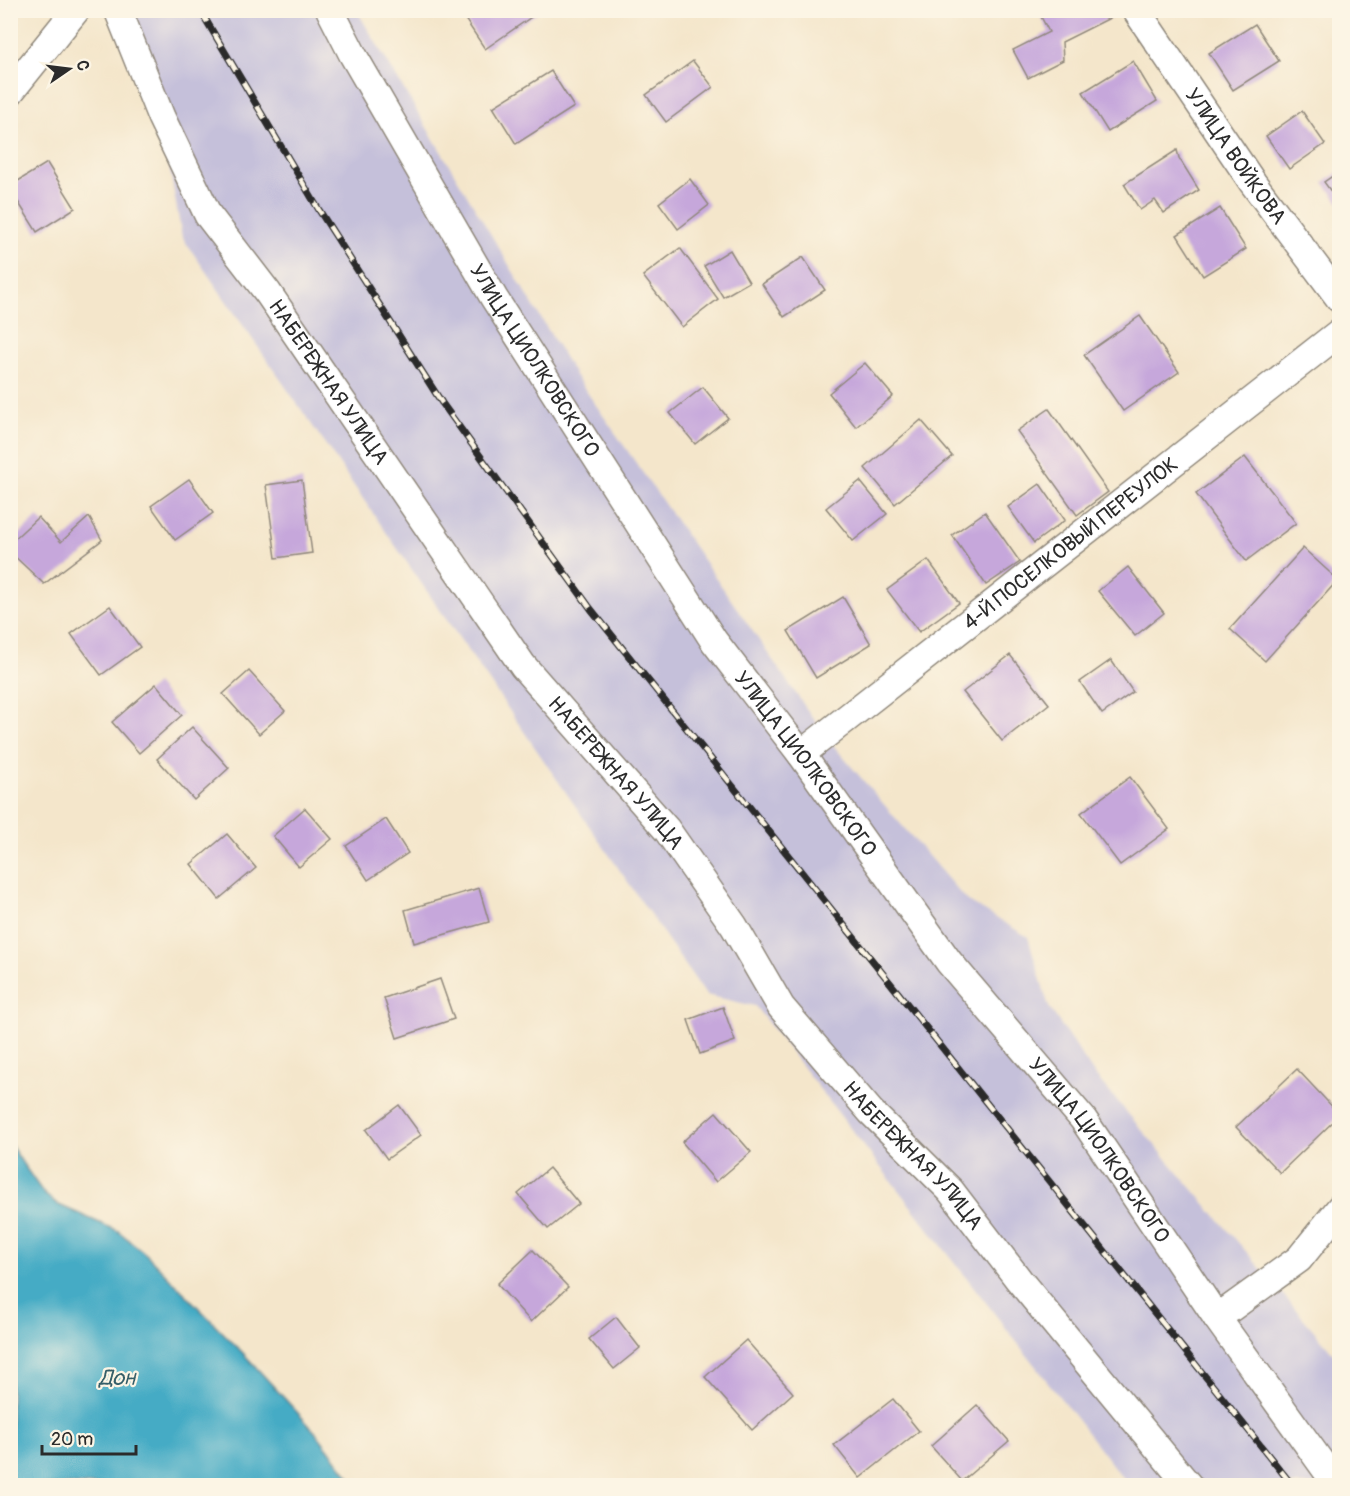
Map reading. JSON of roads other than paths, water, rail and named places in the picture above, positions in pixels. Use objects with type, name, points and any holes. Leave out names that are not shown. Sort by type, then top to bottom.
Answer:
[{"type":"street","points":[[10,92],[76,10]]},
{"type":"street","name":"НАБЕРЕЖНАЯ УЛИЦА","points":[[118,10],[160,117],[208,215],[268,293],[523,666],[667,830],[734,926],[781,1007],[871,1112],[950,1190],[1019,1280],[1189,1485]]},
{"type":"street","name":"УЛИЦА ЦИОЛКОВСКОГО","points":[[330,10],[359,65],[501,308],[714,641],[801,754],[949,962],[1083,1119],[1218,1318],[1327,1471],[1340,1478]]},
{"type":"street","name":"УЛИЦА ВОЙКОВА","points":[[1136,10],[1253,183],[1340,299]]},
{"type":"street","name":"4-Й ПОСЕЛКОВЫЙ ПЕРЕУЛОК","points":[[801,754],[1340,332]]},
{"type":"street","points":[[1218,1318],[1299,1259],[1340,1208]]},
{"type":"water","name":"Дон","points":[[10,1144],[44,1194],[59,1205],[118,1231],[146,1254],[243,1353],[317,1434],[356,1485],[11,1485]]},
{"type":"railway","points":[[200,10],[319,210],[442,403],[591,609],[1293,1486]]}]
